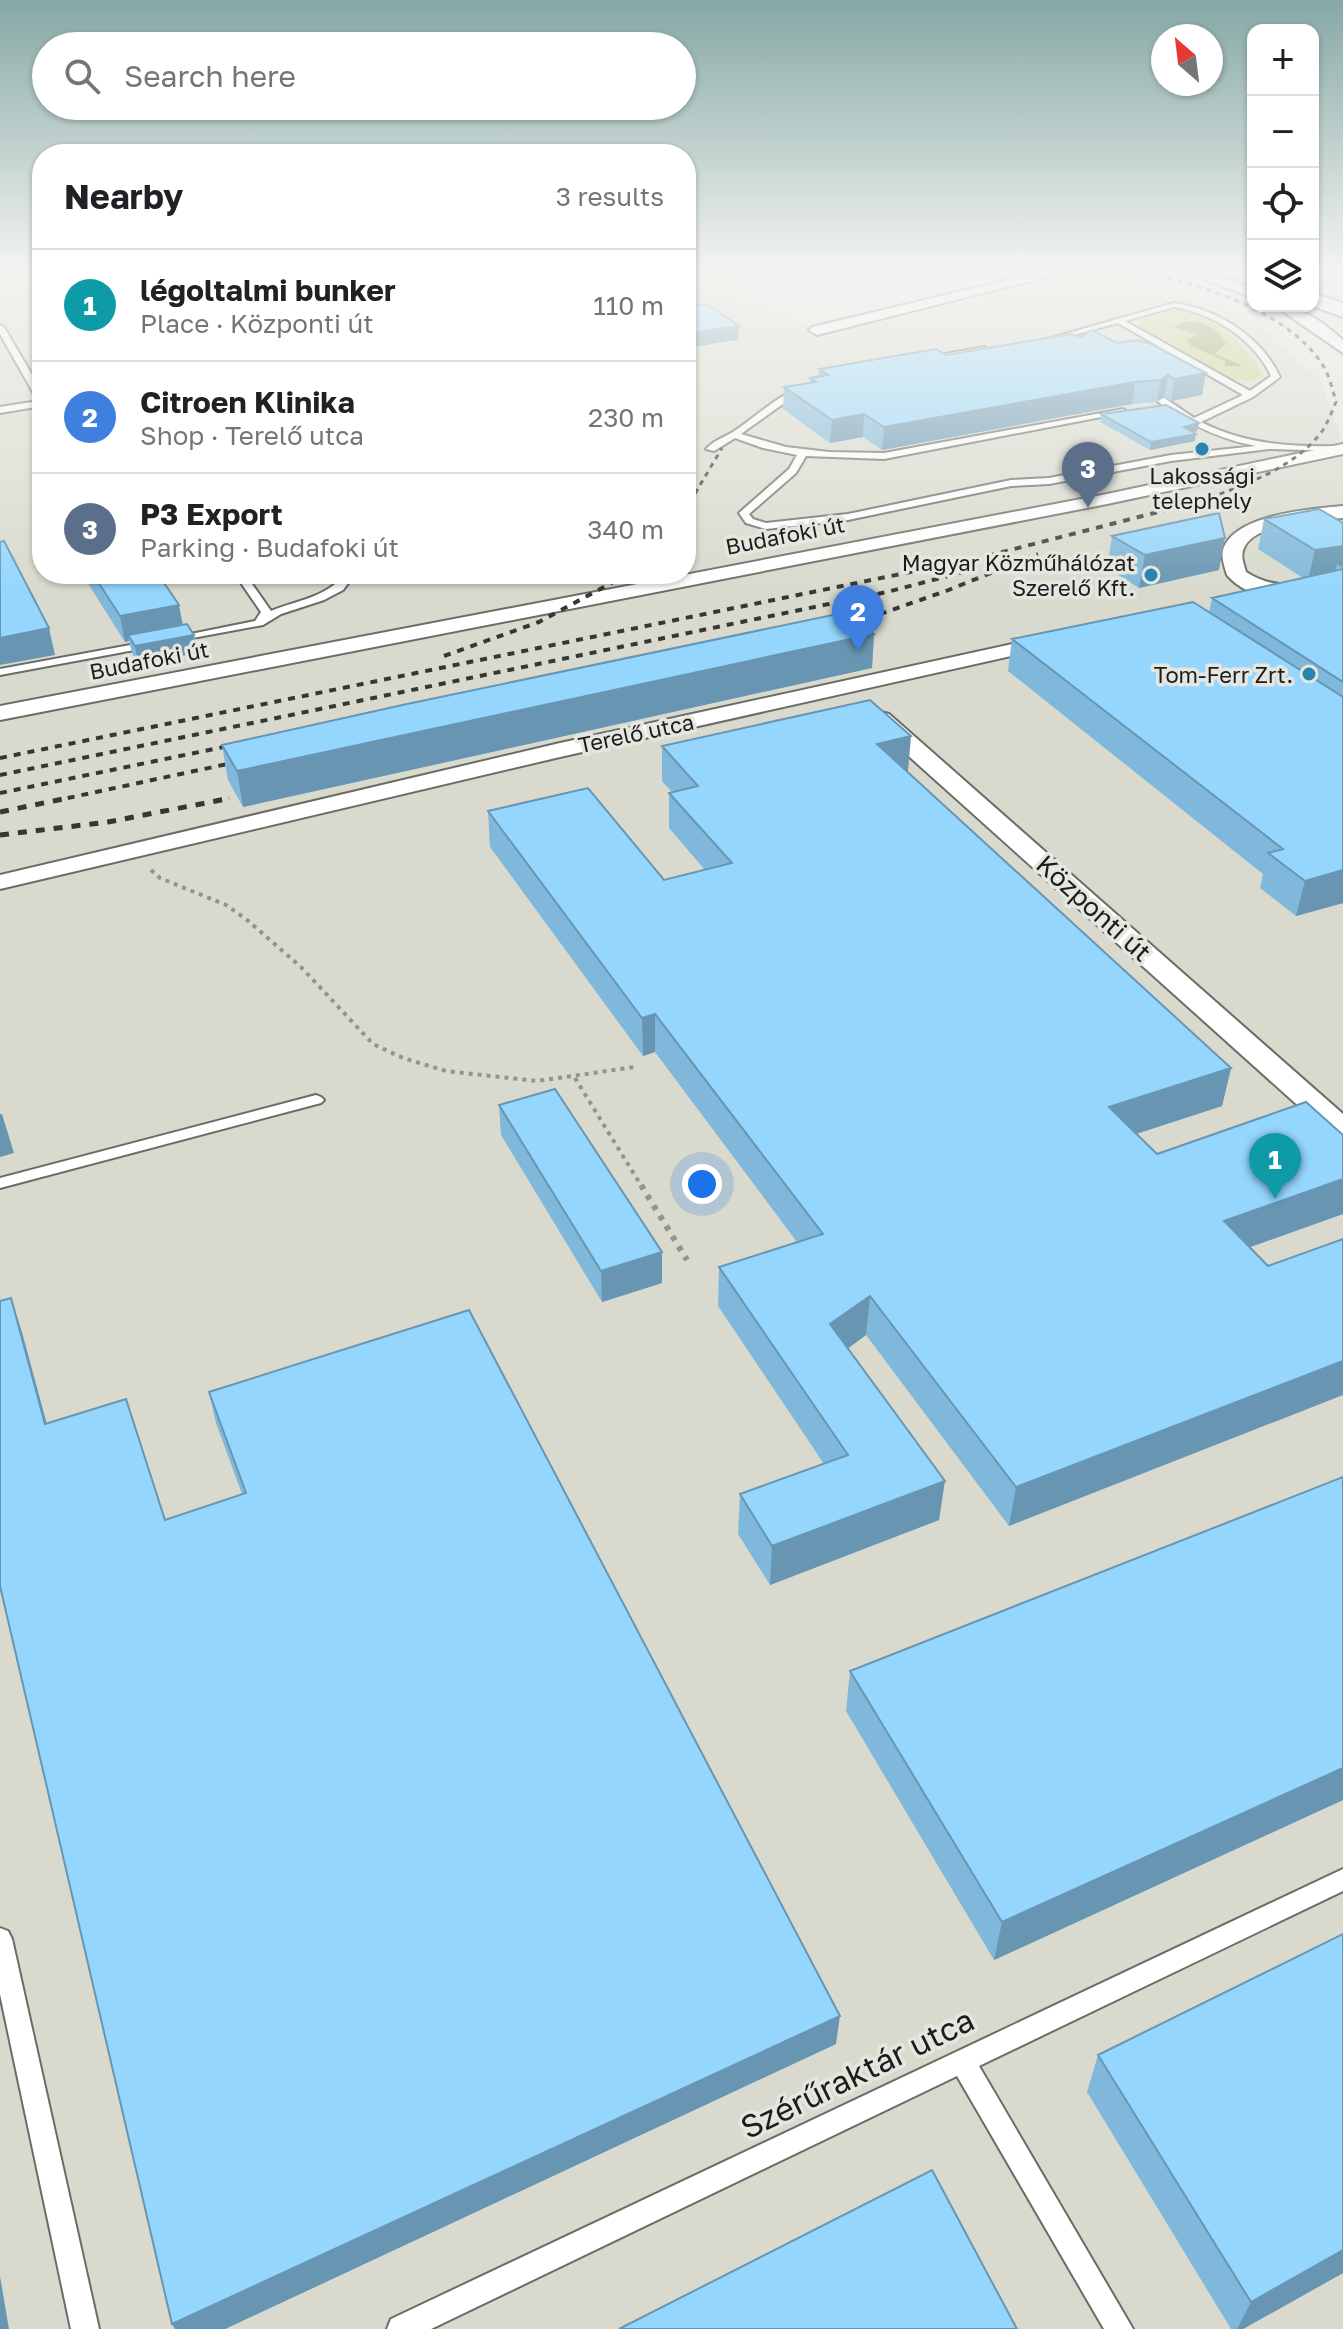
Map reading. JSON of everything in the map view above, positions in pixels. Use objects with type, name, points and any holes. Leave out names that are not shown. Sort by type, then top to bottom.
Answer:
[{"type":"street","name":"Budafoki út","points":[[696,578],[1107,499],[1342,449]]},
{"type":"street","points":[[1343,512],[1278,522],[1237,540],[1232,552],[1237,575],[1249,584],[1274,592],[1294,594],[1343,584]]},
{"type":"street","name":"Budafoki út","points":[[0,713],[667,584]]},
{"type":"street","points":[[1230,602],[1274,592]]},
{"type":"street","name":"Terelő utca","points":[[0,882],[1064,638]]},
{"type":"street","name":"Központi út","points":[[845,687],[1343,1130]]},
{"type":"lane","points":[[1221,379],[1250,395]]},
{"type":"lane","points":[[1196,421],[1250,395],[1274,379]]},
{"type":"lane","points":[[711,449],[717,441],[735,435],[763,412],[809,387]]},
{"type":"lane","points":[[1158,403],[1224,436],[1265,448]]},
{"type":"lane","points":[[0,410],[32,404]]},
{"type":"lane","points":[[735,435],[760,444],[804,451],[884,456],[1132,410]]},
{"type":"lane","points":[[1206,415],[1252,445]]},
{"type":"lane","points":[[804,451],[793,471],[744,513],[749,521],[766,526],[848,517],[1011,483],[1049,481],[1171,458],[1265,448],[1342,449]]},
{"type":"lane","points":[[247,584],[266,612],[259,623]]},
{"type":"lane","points":[[0,672],[259,623],[277,612],[320,598],[342,584]]},
{"type":"lane","points":[[0,1183],[316,1100]]},
{"type":"lane","name":"Szérűraktár utca","points":[[401,2329],[1343,1880]]},
{"type":"lane","points":[[0,1939],[85,2329]]},
{"type":"lane","points":[[962,2061],[1119,2329]]},
{"type":"path","points":[[130,851],[160,878],[226,905],[246,919],[301,967],[373,1044],[446,1071],[537,1081],[575,1078],[635,1067]]},
{"type":"path","points":[[575,1078],[687,1260]]},
{"type":"shaded area","points":[[0,379],[32,379],[32,584],[696,584],[696,379],[1319,379],[1343,443],[1343,2329],[0,2329]]},
{"type":"building","points":[[811,379],[1163,379],[884,427],[864,414],[832,420],[784,387],[816,382]]},
{"type":"building","points":[[1166,405],[1199,423],[1184,427],[1196,434],[1151,442],[1101,414]]},
{"type":"building","points":[[1319,509],[1343,523],[1343,546],[1315,550],[1264,519]]},
{"type":"building","points":[[1219,513],[1225,538],[1145,555],[1112,536]]},
{"type":"building","points":[[4,541],[49,628],[0,638],[0,542]]},
{"type":"building","points":[[1343,569],[1343,682],[1212,598]]},
{"type":"building","points":[[99,584],[165,584],[179,605],[120,616]]},
{"type":"building","points":[[1193,602],[1343,697],[1343,870],[1305,881],[1268,853],[1283,849],[1012,639]]},
{"type":"building","points":[[847,612],[874,634],[237,771],[222,745],[407,704]]},
{"type":"building","points":[[187,624],[194,635],[135,646],[128,635]]},
{"type":"building","points":[[870,700],[911,736],[877,744],[1231,1068],[1109,1107],[1157,1154],[1306,1102],[1343,1135],[1343,1179],[1224,1221],[1268,1266],[1343,1239],[1343,1361],[1016,1487],[870,1296],[830,1324],[945,1481],[772,1546],[740,1494],[848,1455],[719,1267],[823,1234],[655,1014],[642,1018],[488,811],[588,788],[664,880],[732,863],[669,793],[698,786],[662,746]]},
{"type":"building","points":[[555,1089],[662,1252],[601,1271],[499,1105]]},
{"type":"building","points":[[11,1298],[45,1424],[126,1399],[165,1520],[246,1493],[209,1392],[469,1310],[840,2016],[172,2324],[0,1586],[0,1301]]},
{"type":"building","points":[[1343,1477],[1343,1768],[1002,1922],[850,1671]]},
{"type":"building","points":[[1343,1934],[1343,2250],[1251,2302],[1098,2055]]},
{"type":"building","points":[[932,2170],[1017,2329],[619,2329]]},
{"type":"railway","points":[[1202,501],[1266,475],[1311,444],[1323,430],[1336,402],[1329,379]]},
{"type":"railway","points":[[696,492],[722,448]]},
{"type":"railway","points":[[0,758],[979,558],[1202,501]]},
{"type":"railway","points":[[840,628],[946,591],[1038,554]]},
{"type":"railway","points":[[0,775],[887,592],[971,570]]},
{"type":"railway","points":[[444,656],[539,622],[609,584]]},
{"type":"railway","points":[[0,793],[243,743]]},
{"type":"railway","points":[[54,801],[246,760]]},
{"type":"railway","points":[[215,801],[229,798]]},
{"type":"railway","points":[[0,812],[63,799]]},
{"type":"railway","points":[[0,835],[108,822],[226,799]]},
{"type":"place","name":"Lakossági telephely","points":[[1202,449]]},
{"type":"place","name":"P3 Export","points":[[1088,508]]},
{"type":"place","name":"Magyar Közműhálózat Szerelő Kft.","points":[[1151,575]]},
{"type":"place","name":"Citroen Klinika","points":[[858,651]]},
{"type":"place","name":"Tom-Ferr Zrt.","points":[[1309,674]]},
{"type":"place","name":"légoltalmi bunker","points":[[1275,1199]]}]
